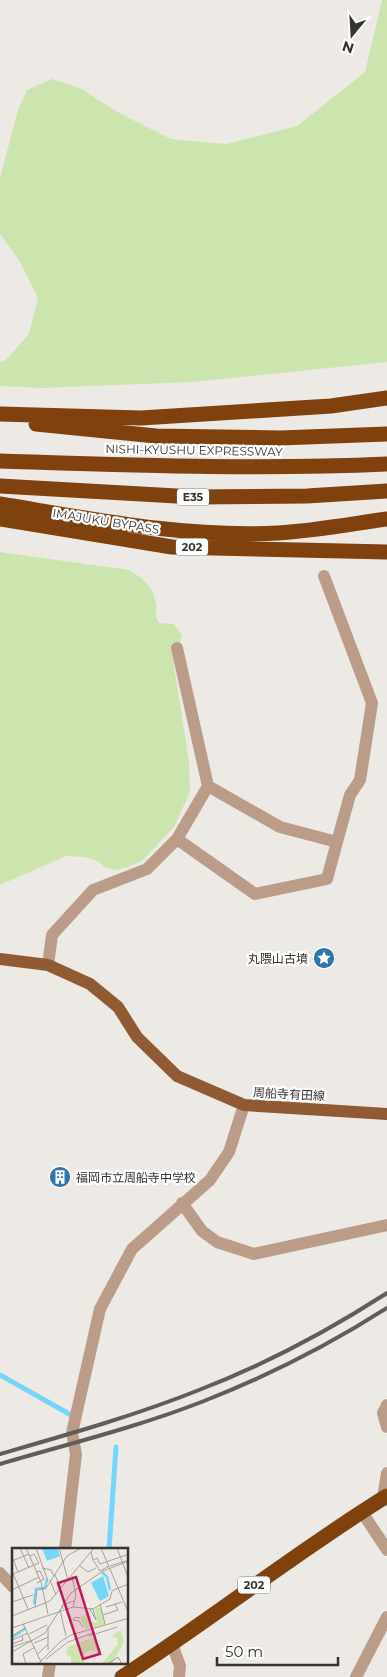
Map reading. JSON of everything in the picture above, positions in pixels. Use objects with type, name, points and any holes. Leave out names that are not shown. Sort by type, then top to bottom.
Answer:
[{"type":"highway","points":[[0,414],[141,418],[331,406],[387,398]]},
{"type":"highway","points":[[0,420],[156,436],[280,438],[387,434]]},
{"type":"highway","name":"NISHI-KYUSHU EXPRESSWAY","points":[[0,461],[194,467],[387,464]]},
{"type":"highway","name":"E35","points":[[0,486],[194,497],[307,496],[387,491]]},
{"type":"highway","points":[[0,504],[125,524],[205,532],[279,533],[387,519]]},
{"type":"highway","name":"IMAJUKU BYPASS","points":[[0,519],[172,547],[387,552]]},
{"type":"highway","name":"202","points":[[122,1677],[385,1497]]},
{"type":"main road","name":"周船寺有田線","points":[[0,959],[48,966],[90,984],[118,1007],[137,1036],[177,1076],[244,1105],[387,1114]]},
{"type":"street","points":[[177,839],[255,894],[327,879],[350,794],[360,780],[372,703],[324,576]]},
{"type":"street","points":[[48,966],[52,936],[93,890],[147,869],[177,839],[208,786],[177,648]]},
{"type":"street","points":[[208,786],[280,827],[337,842]]},
{"type":"street","points":[[65,1548],[76,1454],[72,1433],[100,1309],[132,1249],[210,1180],[229,1152],[244,1105]]},
{"type":"street","points":[[182,1203],[202,1231],[217,1242],[254,1254],[387,1225]]},
{"type":"street","points":[[387,1405],[383,1412],[387,1427]]},
{"type":"street","points":[[385,1497],[387,1473]]},
{"type":"street","points":[[362,1512],[387,1550]]},
{"type":"street","points":[[0,1573],[12,1586]]},
{"type":"street","points":[[356,1677],[387,1618]]},
{"type":"street","points":[[172,1644],[180,1666],[179,1677]]},
{"type":"street","points":[[48,1677],[50,1664]]},
{"type":"green space","points":[[382,0],[387,0],[387,362],[192,382],[42,388],[0,386],[0,362],[6,360],[29,334],[38,298],[20,262],[0,234],[0,178],[18,110],[27,90],[52,79],[80,88],[121,114],[171,139],[226,144],[297,126],[365,72]]},
{"type":"green space","points":[[0,552],[129,570],[139,576],[153,593],[156,616],[159,623],[174,624],[182,635],[174,666],[189,762],[190,792],[174,827],[143,860],[128,867],[116,870],[106,868],[98,861],[85,857],[66,856],[0,885]]},
{"type":"waterway","points":[[0,1375],[71,1415]]},
{"type":"waterway","points":[[109,1548],[116,1447]]},
{"type":"railway","points":[[0,1454],[125,1417],[248,1370],[342,1321],[387,1293]]},
{"type":"railway","points":[[0,1464],[128,1427],[204,1401],[298,1359],[343,1335],[387,1308]]},
{"type":"place","name":"丸隈山古墳","points":[[324,958]]},
{"type":"place","name":"福岡市立周船寺中学校","points":[[60,1177]]}]
